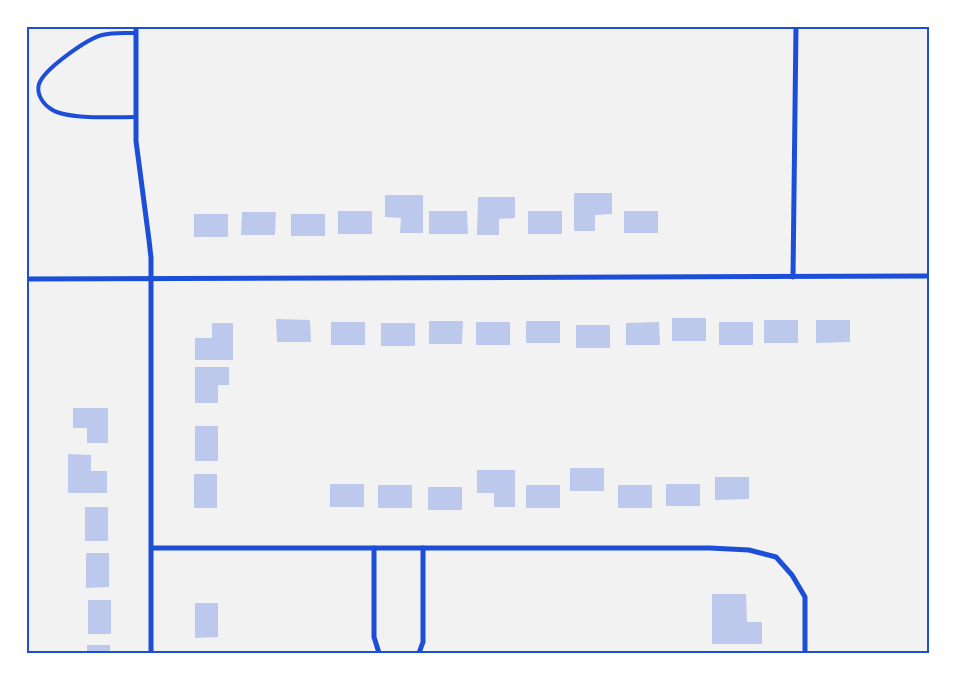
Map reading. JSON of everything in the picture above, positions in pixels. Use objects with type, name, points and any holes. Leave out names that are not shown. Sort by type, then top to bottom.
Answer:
[{"type":"street","points":[[136,26],[136,141],[149,240],[150,279],[151,653]]},
{"type":"street","points":[[794,277],[796,26]]},
{"type":"street","points":[[26,279],[929,276]]},
{"type":"street","points":[[152,548],[710,548],[749,550],[776,557],[792,575],[805,597],[805,653]]},
{"type":"street","points":[[374,548],[374,637],[379,653]]},
{"type":"street","points":[[419,653],[423,642],[423,548]]},
{"type":"lane","points":[[135,117],[66,115],[52,110],[42,101],[38,94],[38,85],[43,76],[85,42],[100,35],[113,32],[136,33]]},
{"type":"building","points":[[574,193],[612,193],[612,214],[595,215],[595,231],[574,231]]},
{"type":"building","points":[[385,195],[423,195],[423,233],[400,233],[401,218],[385,217]]},
{"type":"building","points":[[478,197],[515,197],[515,218],[499,219],[499,235],[477,235]]},
{"type":"building","points":[[338,211],[372,211],[372,234],[338,234]]},
{"type":"building","points":[[429,211],[467,211],[468,234],[429,234]]},
{"type":"building","points":[[528,211],[562,211],[562,234],[528,234]]},
{"type":"building","points":[[624,211],[658,211],[658,233],[624,233]]},
{"type":"building","points":[[242,212],[276,212],[275,235],[241,235]]},
{"type":"building","points":[[194,214],[228,214],[228,237],[194,237]]},
{"type":"building","points":[[291,214],[325,214],[325,236],[291,236]]},
{"type":"building","points":[[672,318],[706,318],[706,341],[672,341]]},
{"type":"building","points":[[276,319],[310,320],[311,342],[277,342]]},
{"type":"building","points":[[764,320],[798,320],[798,343],[764,343]]},
{"type":"building","points":[[816,320],[850,320],[850,342],[816,343]]},
{"type":"building","points":[[429,321],[463,321],[462,344],[429,344]]},
{"type":"building","points":[[526,321],[560,321],[560,343],[526,343]]},
{"type":"building","points":[[331,322],[365,322],[365,345],[331,345]]},
{"type":"building","points":[[476,322],[510,322],[510,345],[476,345]]},
{"type":"building","points":[[659,322],[660,345],[626,345],[626,323]]},
{"type":"building","points":[[719,322],[753,322],[753,345],[719,345]]},
{"type":"building","points":[[212,323],[233,323],[233,360],[195,360],[195,338],[212,338]]},
{"type":"building","points":[[381,323],[415,323],[415,346],[381,346]]},
{"type":"building","points":[[576,325],[610,325],[610,348],[576,348]]},
{"type":"building","points":[[195,367],[229,367],[229,385],[218,385],[218,403],[195,403]]},
{"type":"building","points":[[73,408],[108,408],[108,443],[87,443],[87,428],[73,428]]},
{"type":"building","points":[[195,426],[218,426],[218,461],[195,461]]},
{"type":"building","points":[[68,454],[91,455],[91,471],[107,471],[107,493],[68,493]]},
{"type":"building","points":[[570,468],[604,468],[604,491],[570,491]]},
{"type":"building","points":[[477,470],[515,470],[515,507],[494,507],[494,493],[477,493]]},
{"type":"building","points":[[194,474],[217,474],[217,508],[194,508]]},
{"type":"building","points":[[715,477],[749,477],[749,499],[715,500]]},
{"type":"building","points":[[330,484],[364,484],[364,507],[330,507]]},
{"type":"building","points":[[666,484],[700,484],[700,506],[666,506]]},
{"type":"building","points":[[378,485],[412,485],[412,508],[378,508]]},
{"type":"building","points":[[526,485],[560,485],[560,508],[526,508]]},
{"type":"building","points":[[618,485],[652,485],[652,508],[618,508]]},
{"type":"building","points":[[428,487],[462,487],[462,510],[428,510]]},
{"type":"building","points":[[85,507],[108,507],[108,541],[85,541]]},
{"type":"building","points":[[86,553],[109,553],[109,587],[86,588]]},
{"type":"building","points":[[712,594],[746,594],[747,622],[762,622],[762,644],[712,644]]},
{"type":"building","points":[[88,600],[111,600],[111,634],[88,634]]},
{"type":"building","points":[[195,603],[218,603],[218,637],[195,638]]},
{"type":"building","points":[[87,645],[110,645],[110,653],[87,653]]}]
